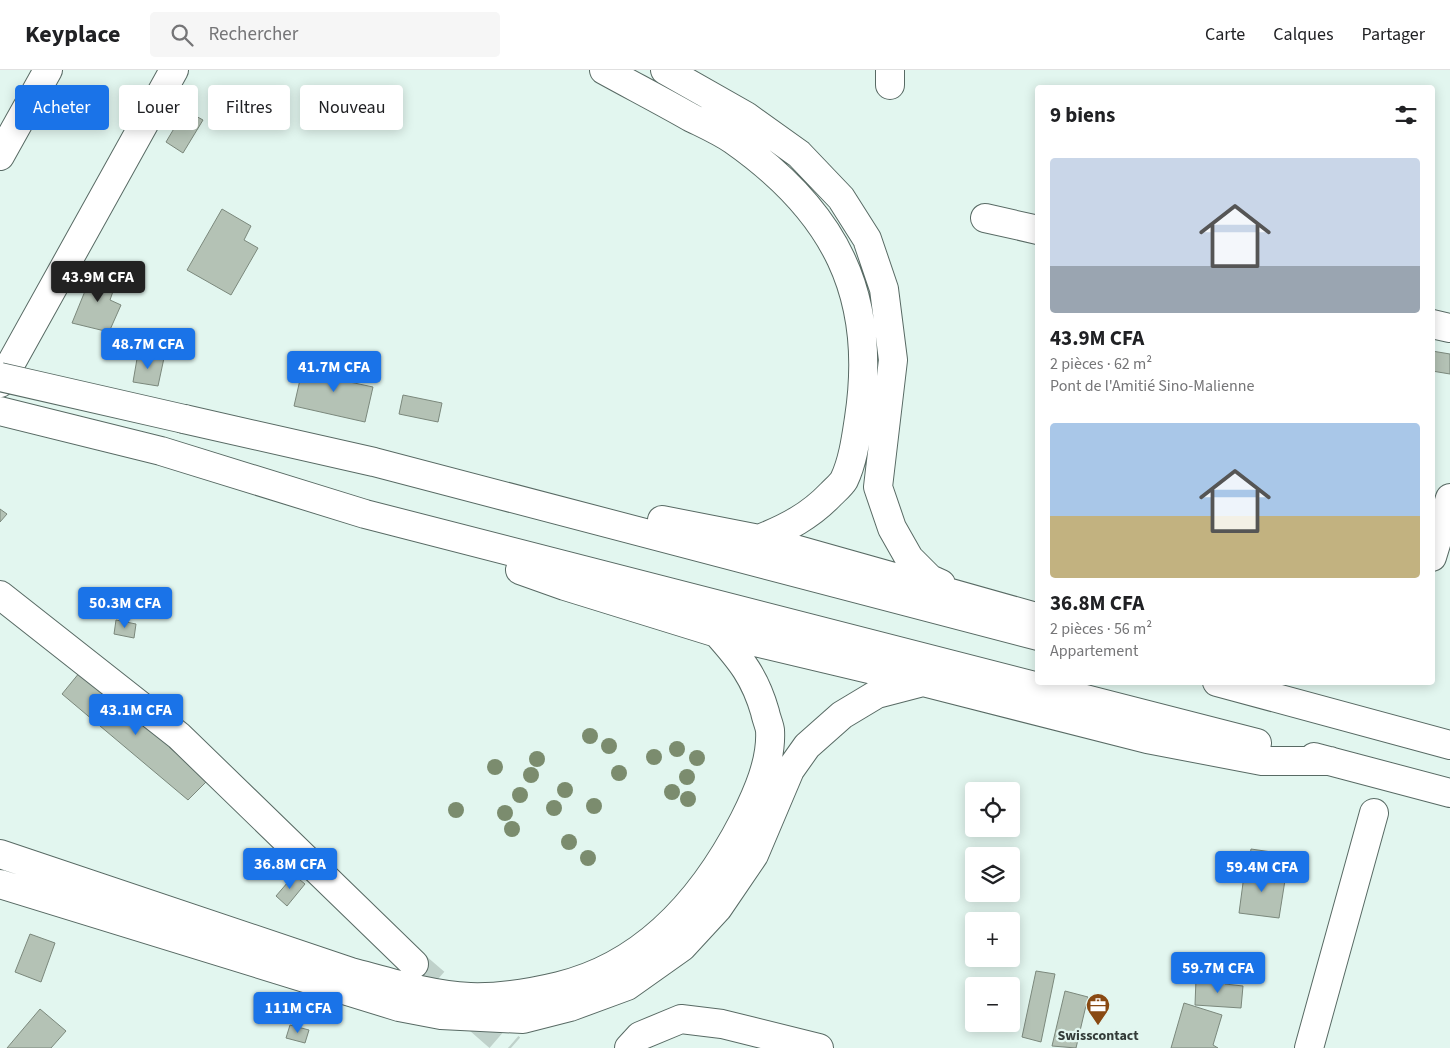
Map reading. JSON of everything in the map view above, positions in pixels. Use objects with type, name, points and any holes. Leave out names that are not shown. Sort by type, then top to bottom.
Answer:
[{"type":"main road","points":[[0,156],[48,70]]},
{"type":"main road","points":[[0,383],[174,70]]},
{"type":"main road","points":[[604,70],[732,139],[784,180],[808,206],[834,245],[853,287],[862,328],[863,393],[854,450],[844,481],[817,509],[789,528],[759,539]]},
{"type":"main road","points":[[665,70],[746,116],[799,154],[841,198],[867,239],[884,289],[893,360],[878,487],[892,528],[909,558],[930,579],[962,594]]},
{"type":"main road","points":[[985,218],[1035,229]]},
{"type":"main road","points":[[1435,325],[1450,328]]},
{"type":"main road","points":[[0,377],[374,462],[759,539],[962,594],[1035,616]]},
{"type":"main road","points":[[0,411],[162,452],[365,514],[1450,793]]},
{"type":"main road","points":[[374,462],[1035,635]]},
{"type":"main road","points":[[1435,548],[1450,498]]},
{"type":"main road","points":[[365,514],[565,586],[717,633],[923,682],[1147,739],[1253,759],[1330,761]]},
{"type":"main road","points":[[0,596],[179,736],[414,964]]},
{"type":"main road","points":[[0,854],[352,972],[395,983],[468,997],[507,996],[561,986],[596,973],[630,956],[664,931],[695,899],[725,857],[753,802],[767,763],[770,730],[755,681],[745,665],[717,633]]},
{"type":"main road","points":[[0,884],[399,1007],[450,1016],[524,1019],[570,1007],[627,986],[682,947],[718,908],[754,856],[790,770],[807,746],[842,715],[877,694],[923,682]]},
{"type":"main road","points":[[1228,685],[1450,745]]},
{"type":"main road","points":[[1255,685],[1302,705]]},
{"type":"main road","points":[[1309,1048],[1374,813]]},
{"type":"main road","points":[[629,1048],[640,1036],[680,1020],[722,1024],[818,1048]]},
{"type":"building","points":[[198,117],[203,120],[198,128]]},
{"type":"building","points":[[173,130],[197,130],[183,153],[166,142]]},
{"type":"building","points":[[222,209],[251,226],[244,240],[258,248],[231,295],[187,270]]},
{"type":"building","points":[[94,269],[118,277],[110,300],[121,305],[109,332],[72,323]]},
{"type":"building","points":[[1435,352],[1450,354],[1450,374],[1435,372]]},
{"type":"building","points":[[138,353],[164,358],[158,386],[133,382]]},
{"type":"building","points":[[334,356],[350,360],[345,381],[373,387],[365,422],[294,406],[302,371],[329,377]]},
{"type":"building","points":[[403,395],[442,403],[438,422],[399,414]]},
{"type":"building","points":[[0,509],[7,514],[0,522]]},
{"type":"building","points":[[116,620],[136,624],[134,638],[114,634]]},
{"type":"building","points":[[80,672],[159,738],[167,729],[177,738],[169,747],[208,780],[188,800],[62,694]]},
{"type":"building","points":[[1251,849],[1299,856],[1297,869],[1249,861]]},
{"type":"building","points":[[1245,868],[1286,874],[1279,918],[1239,913]]},
{"type":"building","points":[[294,875],[305,884],[287,906],[276,896]]},
{"type":"building","points":[[30,934],[55,943],[41,982],[15,972]]},
{"type":"building","points":[[1036,971],[1055,974],[1041,1042],[1022,1037]]},
{"type":"building","points":[[1196,979],[1225,981],[1225,984],[1243,986],[1241,1008],[1195,1005]]},
{"type":"building","points":[[1065,991],[1088,997],[1076,1048],[1052,1046]]},
{"type":"building","points":[[1184,1003],[1222,1015],[1213,1045],[1218,1048],[1171,1048]]},
{"type":"building","points":[[40,1009],[66,1031],[51,1048],[7,1048]]},
{"type":"building","points":[[290,1025],[309,1030],[305,1043],[286,1038]]},
{"type":"tunnel","points":[[414,964],[511,1048]]},
{"type":"place","name":"Swisscontact","points":[[1098,1026]]}]
